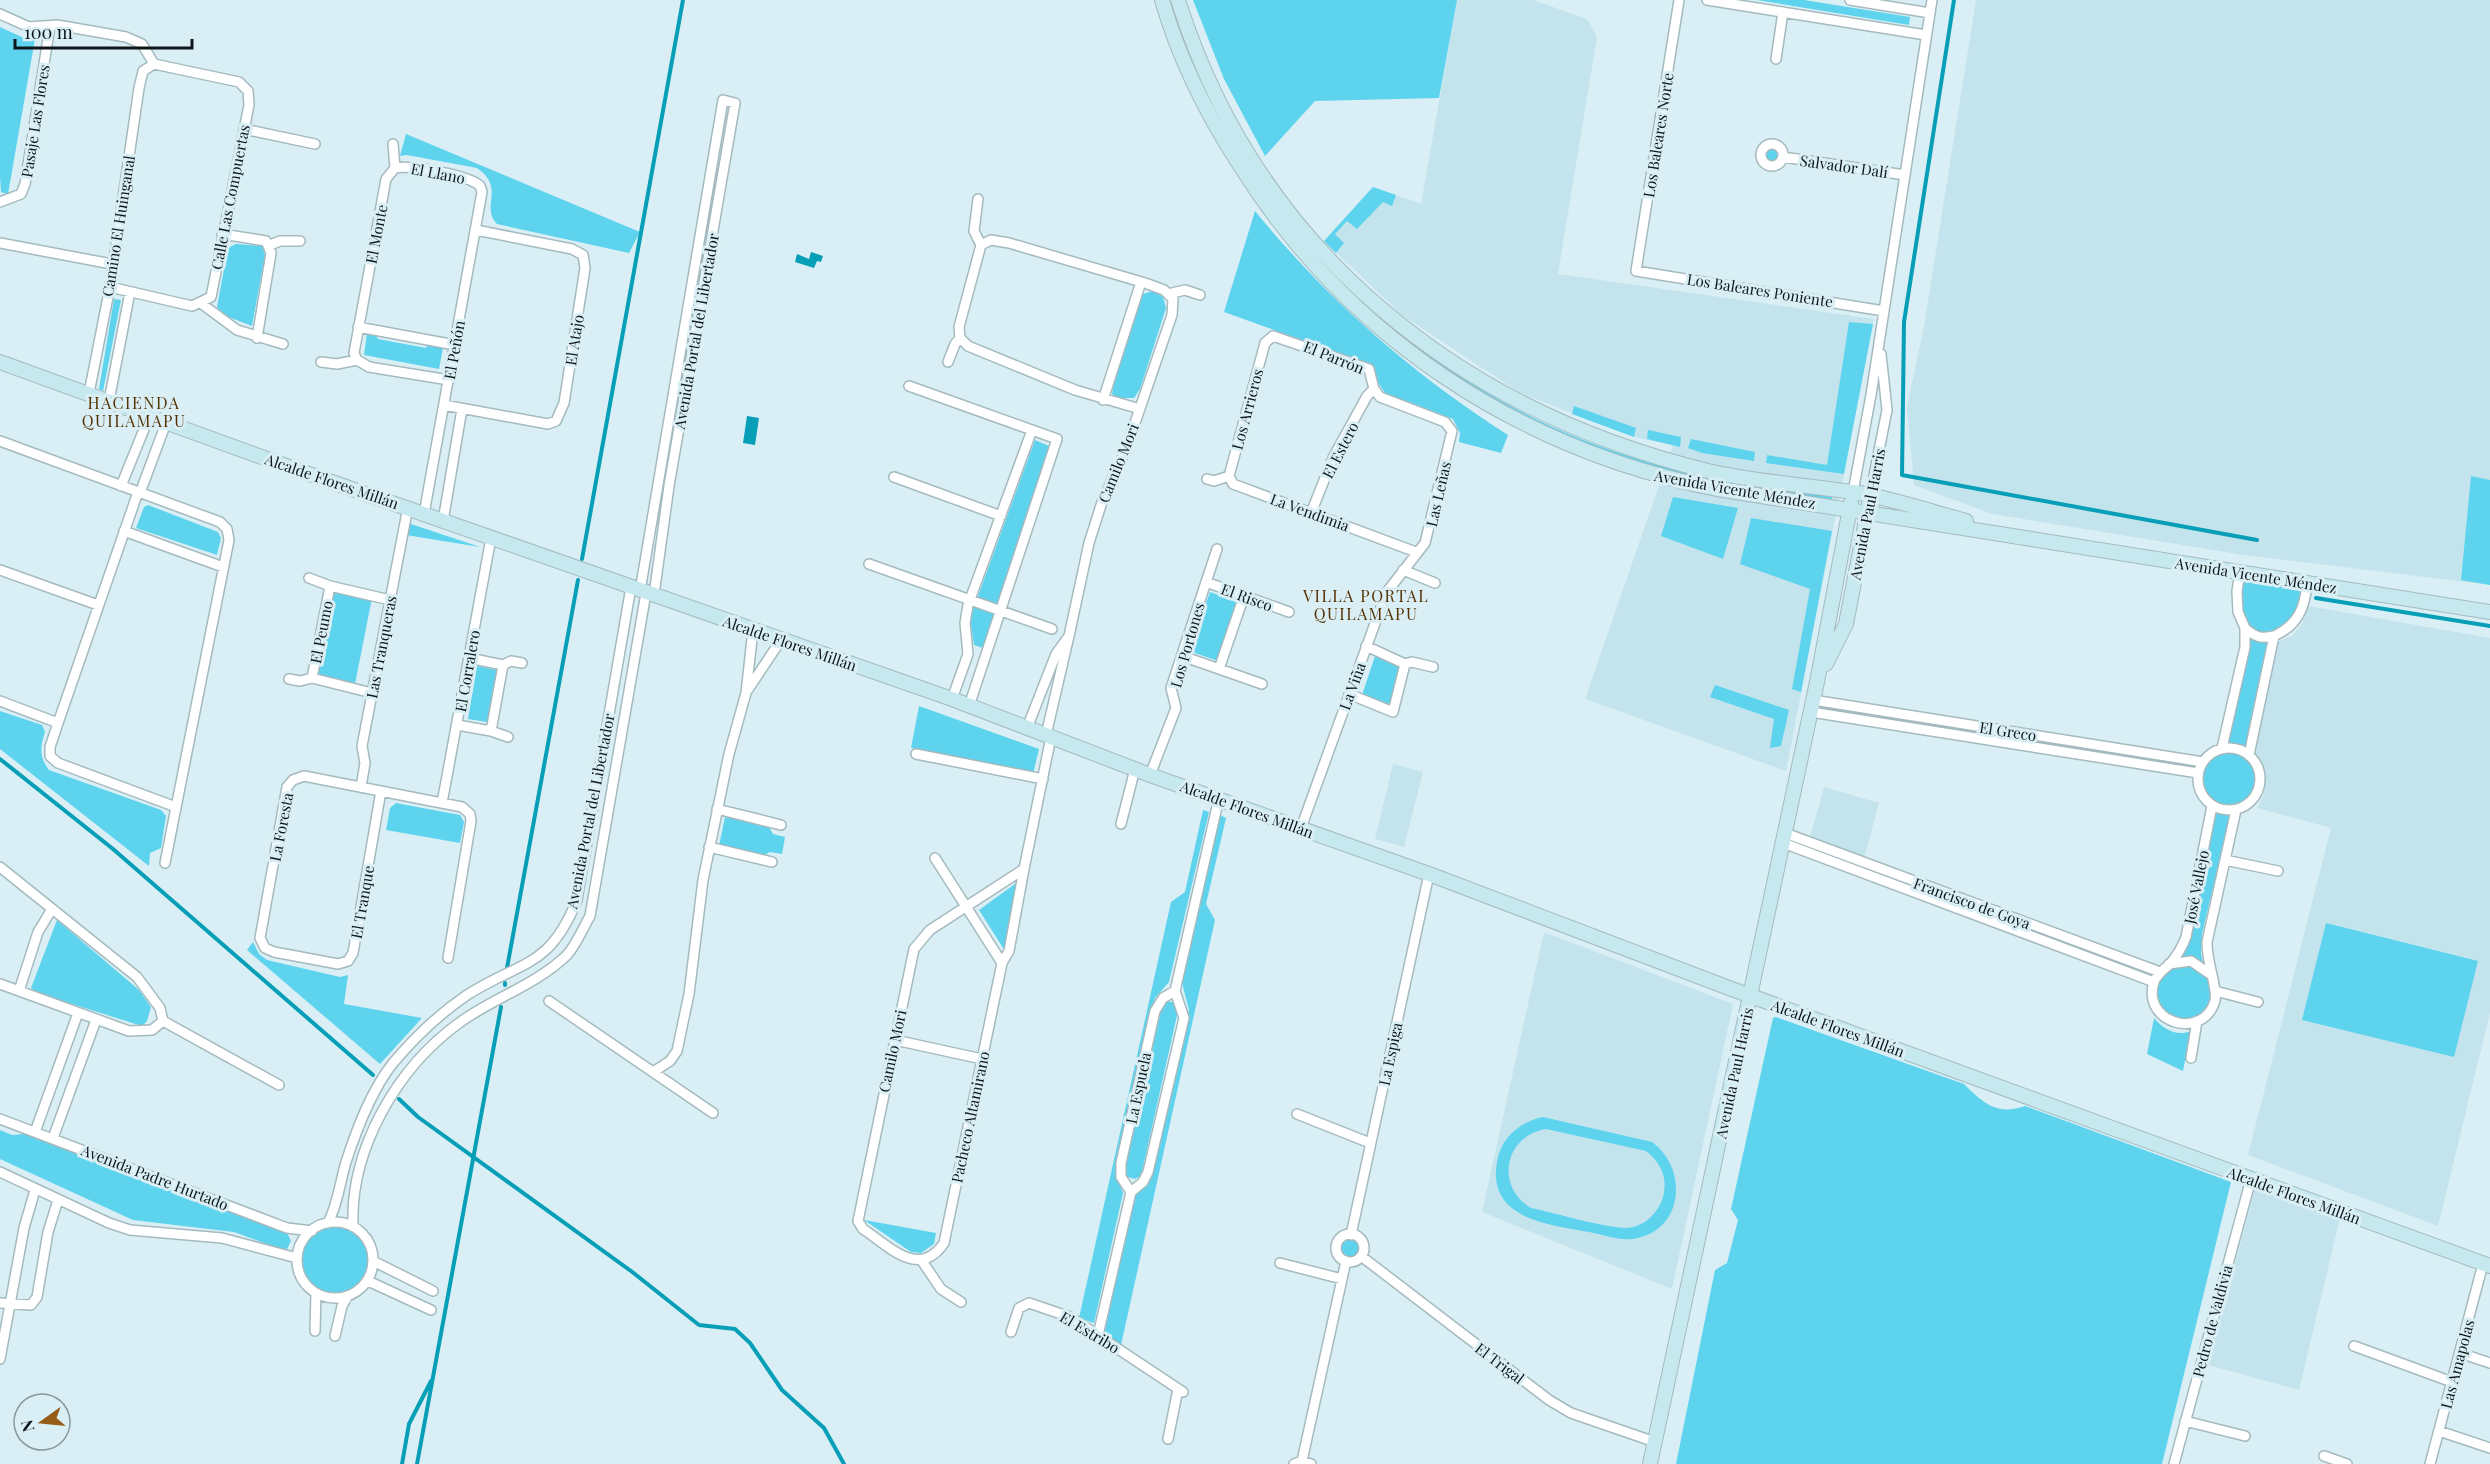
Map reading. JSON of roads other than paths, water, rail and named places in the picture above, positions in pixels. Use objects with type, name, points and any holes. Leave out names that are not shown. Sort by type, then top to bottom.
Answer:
[{"type":"main road","name":"Avenida Vicente Méndez","points":[[1162,0],[1201,99],[1255,191],[1290,238],[1328,281],[1372,323],[1420,362],[1471,396],[1529,428],[1621,465],[1685,483],[2490,612]]},
{"type":"main road","name":"Avenida Vicente Méndez","points":[[1178,0],[1197,54],[1224,114],[1257,170],[1299,228],[1358,289],[1420,339],[1479,379],[1541,412],[1640,451],[1745,479],[1853,492],[2023,537]]},
{"type":"main road","name":"Alcalde Flores Millán","points":[[0,362],[149,417],[952,699],[1150,775],[1428,874],[1750,996],[2487,1265]]},
{"type":"main road","name":"Avenida Paul Harris","points":[[1650,1464],[1812,706],[1853,492]]},
{"type":"main road","name":"Avenida Paul Harris","points":[[1817,682],[1846,624],[1870,496]]},
{"type":"street","name":"Los Baleares Norte","points":[[1636,271],[1679,0]]},
{"type":"street","points":[[1707,0],[1926,34]]},
{"type":"street","points":[[1850,0],[1930,13]]},
{"type":"street","name":"Avenida Paul Harris","points":[[1853,492],[1932,0]]},
{"type":"street","points":[[1776,59],[1783,12]]},
{"type":"street","points":[[0,14],[29,27],[50,26],[126,36],[142,44],[154,64]]},
{"type":"street","name":"Pasaje Las Flores","points":[[0,202],[16,197],[23,189],[50,26]]},
{"type":"street","name":"Calle Las Compuertas","points":[[154,64],[238,82],[248,91],[249,105],[211,297],[202,304]]},
{"type":"street","name":"Camino El Huinganal","points":[[89,393],[110,287],[139,88],[143,71],[154,64]]},
{"type":"street","name":"Avenida Portal del Libertador","points":[[328,1223],[334,1213],[346,1161],[366,1109],[392,1065],[441,1014],[469,994],[531,962],[552,945],[566,928],[577,900],[642,591],[669,486],[735,103],[723,100],[642,591],[590,915],[568,954],[532,981],[490,1002],[459,1023],[434,1043],[400,1082],[387,1103],[360,1169],[352,1198],[353,1226]]},
{"type":"street","points":[[244,129],[315,144]]},
{"type":"street","name":"El Monte","points":[[357,360],[354,346],[386,179],[395,168],[393,144]]},
{"type":"street","name":"Salvador Dalí","points":[[1783,157],[1905,175]]},
{"type":"street","name":"El Llano","points":[[395,168],[410,167],[471,180],[480,186]]},
{"type":"street","name":"El Peñón","points":[[424,514],[482,199],[480,186]]},
{"type":"street","points":[[978,199],[974,231],[981,245],[959,327],[960,338],[968,346],[1103,400],[1140,409]]},
{"type":"street","name":"El Atajo","points":[[444,405],[539,423],[556,421],[564,403],[585,268],[583,255],[572,249],[476,230]]},
{"type":"street","points":[[222,234],[266,241],[270,245],[271,253],[257,338]]},
{"type":"street","points":[[981,245],[991,240],[1009,243],[1141,282],[1164,290],[1168,294],[1185,290],[1200,295]]},
{"type":"street","points":[[270,245],[280,241],[300,241]]},
{"type":"street","points":[[0,243],[112,264]]},
{"type":"street","name":"Los Baleares Poniente","points":[[1636,271],[1884,310]]},
{"type":"street","points":[[1103,400],[1141,282]]},
{"type":"street","points":[[110,287],[192,306],[202,304],[237,330],[257,338],[283,344]]},
{"type":"street","name":"Camino El Huinganal","points":[[109,401],[130,292]]},
{"type":"street","name":"Camilo Mori","points":[[1002,963],[1010,951],[1043,779],[1048,736],[1089,543],[1140,409],[1172,315],[1173,299],[1168,294]]},
{"type":"street","points":[[358,327],[455,345]]},
{"type":"street","name":"El Parrón","points":[[1265,343],[1273,336],[1283,338],[1369,369],[1374,389],[1380,397],[1445,422],[1452,431]]},
{"type":"street","points":[[948,363],[955,344],[960,338]]},
{"type":"street","name":"Avenida Paul Harris","points":[[1870,496],[1887,410],[1879,340]]},
{"type":"street","name":"Los Arrieros","points":[[1229,476],[1265,343]]},
{"type":"street","points":[[321,362],[337,364],[357,360],[369,367],[449,380]]},
{"type":"street","points":[[909,386],[1058,439],[969,706]]},
{"type":"street","name":"El Estero","points":[[1311,513],[1333,458],[1367,396],[1374,389]]},
{"type":"street","points":[[443,521],[462,409]]},
{"type":"street","points":[[121,486],[149,417]]},
{"type":"street","points":[[166,423],[124,531],[50,747],[50,756],[58,763],[176,807]]},
{"type":"street","points":[[952,699],[968,654],[965,623],[970,600],[1032,430]]},
{"type":"street","name":"Las Leñas","points":[[1416,552],[1425,543],[1429,533],[1452,431]]},
{"type":"street","points":[[0,441],[220,522],[227,530],[229,540],[165,863]]},
{"type":"street","points":[[1207,479],[1214,481],[1229,476]]},
{"type":"street","name":"La Vendimia","points":[[1229,476],[1233,484],[1416,552]]},
{"type":"street","points":[[894,477],[1001,516]]},
{"type":"street","name":"Las Tranqueras","points":[[361,787],[365,763],[362,746],[408,507]]},
{"type":"street","points":[[124,531],[223,567]]},
{"type":"street","name":"El Corralero","points":[[442,803],[491,538]]},
{"type":"street","name":"Los Portones","points":[[1150,775],[1176,708],[1171,688],[1217,549]]},
{"type":"street","name":"La Viña","points":[[1301,828],[1386,593],[1416,552]]},
{"type":"street","points":[[869,564],[1052,629]]},
{"type":"street","points":[[0,570],[99,605]]},
{"type":"street","points":[[1403,570],[1435,583]]},
{"type":"street","points":[[2240,572],[2237,591],[2238,612],[2245,628],[2253,636],[2264,639],[2289,629],[2300,615],[2305,601],[2307,583]]},
{"type":"street","name":"El Peumo","points":[[309,578],[330,586],[390,600]]},
{"type":"street","name":"El Risco","points":[[1206,582],[1289,612]]},
{"type":"street","name":"El Peumo","points":[[312,678],[330,586]]},
{"type":"street","points":[[1219,669],[1244,596]]},
{"type":"street","points":[[2222,748],[2245,647],[2245,628]]},
{"type":"street","points":[[653,1072],[670,1061],[677,1051],[689,994],[694,937],[709,848],[746,693],[753,630]]},
{"type":"street","name":"Camilo Mori","points":[[1027,728],[1056,654],[1069,636]]},
{"type":"street","points":[[2249,754],[2274,636]]},
{"type":"street","points":[[746,693],[781,640]]},
{"type":"street","points":[[1366,646],[1405,664],[1412,662],[1432,667]]},
{"type":"street","points":[[1182,656],[1262,684]]},
{"type":"street","points":[[469,658],[503,665],[511,661],[522,663]]},
{"type":"street","points":[[1349,694],[1393,712],[1405,664]]},
{"type":"street","points":[[490,731],[503,665]]},
{"type":"street","name":"El Peumo","points":[[289,679],[300,681],[312,678],[372,693]]},
{"type":"street","points":[[0,701],[58,723]]},
{"type":"street","name":"El Greco","points":[[1812,706],[2203,762]]},
{"type":"street","name":"El Greco","points":[[1812,706],[2198,773]]},
{"type":"street","points":[[457,725],[508,737]]},
{"type":"street","points":[[2222,748],[2236,748],[2249,754],[2260,774],[2260,785],[2252,801],[2236,810],[2223,810],[2212,806],[2200,791],[2198,773],[2203,762],[2211,753],[2222,748]]},
{"type":"street","points":[[916,754],[1043,779]]},
{"type":"street","points":[[1121,824],[1135,769]]},
{"type":"street","name":"La Foresta","points":[[264,948],[260,938],[287,787],[293,780],[304,776],[462,807],[470,814],[471,821],[448,958]]},
{"type":"street","name":"El Tranque","points":[[264,948],[338,964],[348,961],[353,953],[381,791]]},
{"type":"street","name":"La Espuela","points":[[1098,1335],[1131,1192],[1143,1182],[1148,1172],[1184,1018],[1175,991],[1219,798]]},
{"type":"street","name":"José Vallejo","points":[[2154,982],[2160,972],[2180,951],[2186,937],[2212,806]]},
{"type":"street","points":[[717,810],[781,825]]},
{"type":"street","name":"José Vallejo","points":[[2216,991],[2210,974],[2207,942],[2236,810]]},
{"type":"street","name":"Francisco de Goya","points":[[1784,838],[2160,972]]},
{"type":"street","name":"Francisco de Goya","points":[[1784,838],[2154,982]]},
{"type":"street","points":[[709,848],[772,862]]},
{"type":"street","points":[[935,858],[1002,963]]},
{"type":"street","name":"José Vallejo","points":[[2225,860],[2278,872]]},
{"type":"street","points":[[0,867],[137,977],[160,1008],[163,1021],[279,1085]]},
{"type":"street","name":"Camilo Mori","points":[[922,1261],[909,1260],[863,1229],[858,1221],[914,949],[930,930],[1024,869]]},
{"type":"street","name":"La Espiga","points":[[1302,1463],[1346,1261],[1339,1256],[1336,1248],[1339,1240],[1351,1235],[1428,874]]},
{"type":"street","points":[[19,991],[38,932],[52,909]]},
{"type":"street","points":[[2169,964],[2191,961],[2210,974]]},
{"type":"street","name":"Pacheco Altamirano","points":[[922,1261],[936,1255],[944,1243],[1002,963]]},
{"type":"street","points":[[2154,982],[2152,995],[2156,1007],[2164,1018],[2176,1024],[2197,1022],[2211,1011],[2216,991],[2258,1002]]},
{"type":"street","points":[[0,984],[96,1020],[141,1032],[152,1030],[163,1021]]},
{"type":"street","name":"La Espuela","points":[[1131,1192],[1121,1177],[1121,1170],[1132,1116],[1155,1011],[1163,998],[1175,991]]},
{"type":"street","points":[[549,1001],[713,1113]]},
{"type":"street","points":[[34,1132],[78,1013]]},
{"type":"street","points":[[53,1138],[96,1020]]},
{"type":"street","points":[[2191,1058],[2197,1022]]},
{"type":"street","points":[[895,1040],[982,1059]]},
{"type":"street","points":[[1296,1114],[1370,1143]]},
{"type":"street","name":"Avenida Padre Hurtado","points":[[0,1119],[287,1228],[312,1231]]},
{"type":"street","points":[[0,1172],[35,1190],[130,1230],[222,1238],[297,1258]]},
{"type":"street","name":"Pedro de Valdivia","points":[[2174,1464],[2251,1179]]},
{"type":"street","points":[[0,1359],[24,1228],[35,1190]]},
{"type":"street","points":[[0,1303],[31,1305],[37,1297],[48,1232],[58,1200]]},
{"type":"street","points":[[341,1222],[353,1226],[370,1244],[373,1261],[368,1281],[347,1297],[336,1299],[316,1293],[304,1282],[298,1270],[297,1258],[300,1246],[312,1231],[328,1223],[341,1222]]},
{"type":"street","points":[[1346,1261],[1354,1261],[1361,1256],[1363,1244],[1351,1235]]},
{"type":"street","name":"El Trigal","points":[[1361,1256],[1549,1400],[1571,1413],[1654,1442]]},
{"type":"street","points":[[373,1261],[433,1291]]},
{"type":"street","points":[[922,1261],[941,1288],[961,1302]]},
{"type":"street","points":[[1280,1263],[1342,1279]]},
{"type":"street","name":"Las Amapolas","points":[[2430,1464],[2487,1265]]},
{"type":"street","points":[[368,1281],[430,1310]]},
{"type":"street","points":[[315,1331],[316,1293]]},
{"type":"street","points":[[335,1336],[342,1306],[347,1297]]},
{"type":"street","name":"El Estribo","points":[[1011,1332],[1019,1308],[1029,1303],[1070,1317],[1181,1390],[1168,1438]]},
{"type":"street","points":[[2354,1346],[2452,1382]]},
{"type":"street","points":[[2460,1353],[2490,1363]]},
{"type":"street","points":[[2185,1421],[2245,1436]]},
{"type":"street","points":[[2439,1431],[2490,1448]]},
{"type":"street","points":[[2324,1456],[2347,1464]]},
{"type":"waterway","points":[[582,559],[683,0]]},
{"type":"waterway","points":[[1954,0],[1904,322],[1902,475],[2257,540]]},
{"type":"waterway","points":[[507,968],[578,580]]},
{"type":"waterway","points":[[2316,598],[2490,626]]},
{"type":"waterway","points":[[0,759],[113,849],[373,1075]]},
{"type":"waterway","points":[[417,1464],[501,1007]]},
{"type":"waterway","points":[[399,1099],[418,1117],[631,1271],[699,1325],[735,1329],[750,1343],[782,1390],[824,1428],[844,1464]]},
{"type":"waterway","points":[[402,1464],[409,1424],[431,1381]]},
{"type":"district","name":"HACIENDA QUILAMAPU","points":[[134,411]]},
{"type":"district","name":"VILLA PORTAL QUILAMAPU","points":[[1366,604]]}]
